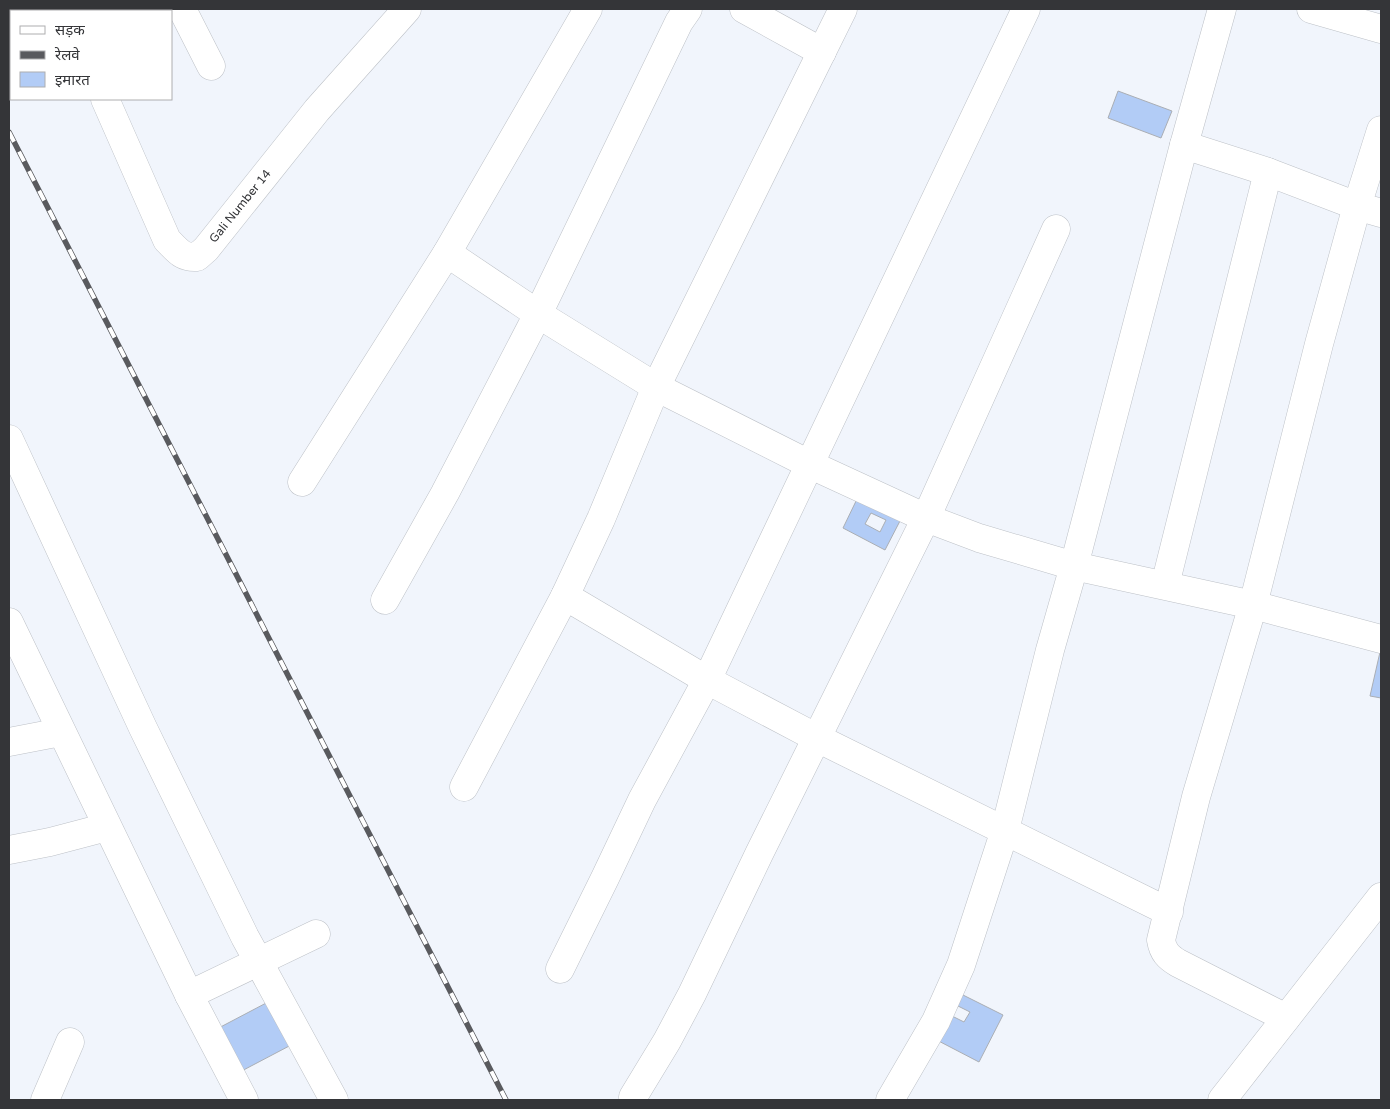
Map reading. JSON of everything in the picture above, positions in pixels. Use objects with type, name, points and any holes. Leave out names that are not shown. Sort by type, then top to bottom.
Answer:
[{"type":"street","points":[[182,9],[211,66]]},
{"type":"street","name":"Gali Number 14","points":[[106,100],[168,240],[177,251],[187,258],[197,257],[206,249],[318,110],[407,9]]},
{"type":"street","points":[[302,482],[447,254],[588,9]]},
{"type":"street","points":[[385,600],[446,492],[538,314],[679,22],[688,9]]},
{"type":"street","points":[[744,9],[822,52]]},
{"type":"street","points":[[464,786],[565,596],[601,519],[656,387],[843,9]]},
{"type":"street","points":[[560,969],[642,800],[707,680],[1026,9]]},
{"type":"street","points":[[890,1100],[936,1022],[961,965],[1005,830],[1029,731],[1184,145],[1222,9]]},
{"type":"street","points":[[1311,9],[1381,29]]},
{"type":"street","points":[[1286,1018],[1169,957],[1163,950],[1161,940],[1196,797],[1252,605],[1319,344],[1369,210],[1381,130]]},
{"type":"street","points":[[1184,145],[1268,172],[1369,210]]},
{"type":"street","points":[[1165,585],[1268,172]]},
{"type":"street","points":[[633,1097],[667,1041],[692,994],[926,518],[1056,229]]},
{"type":"street","points":[[447,254],[538,314],[656,387],[809,464],[926,518],[979,538],[1074,566],[1252,605],[1381,639]]},
{"type":"street","points":[[9,439],[139,719],[258,962],[334,1100]]},
{"type":"street","points":[[565,596],[707,680],[817,738],[1169,912]]},
{"type":"street","points":[[9,622],[15,650],[61,732],[189,995],[244,1100]]},
{"type":"street","points":[[9,742],[61,732]]},
{"type":"street","points":[[9,850],[50,842],[107,827]]},
{"type":"street","points":[[1222,1100],[1381,897]]},
{"type":"street","points":[[189,995],[316,934]]},
{"type":"street","points":[[45,1100],[70,1042]]},
{"type":"building","points":[[1118,91],[1172,111],[1161,138],[1108,118]]},
{"type":"building","points":[[858,497],[901,519],[885,550],[843,528]],"holes":[[[871,513],[886,520],[880,532],[865,524]]]},
{"type":"building","points":[[1381,652],[1381,698],[1370,696]]},
{"type":"building","points":[[953,990],[1003,1015],[979,1062],[929,1036]],"holes":[[[958,1006],[970,1012],[964,1022],[952,1016]]]},
{"type":"building","points":[[270,1001],[293,1044],[234,1075],[211,1032]]},
{"type":"railway","points":[[9,132],[506,1100]]}]
